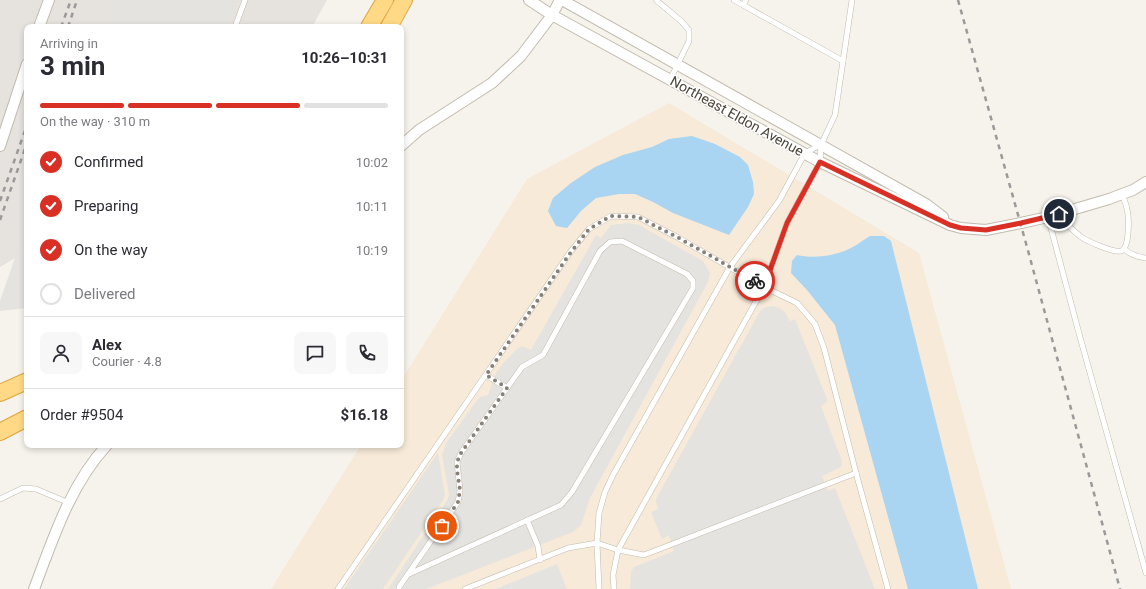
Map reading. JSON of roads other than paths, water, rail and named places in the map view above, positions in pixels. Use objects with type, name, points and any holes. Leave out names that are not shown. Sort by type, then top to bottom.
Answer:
[{"type":"highway","points":[[371,24],[385,0]]},
{"type":"highway","points":[[391,24],[404,1]]},
{"type":"highway","points":[[0,393],[24,382]]},
{"type":"highway","points":[[0,432],[24,420]]},
{"type":"street","points":[[40,24],[49,0]]},
{"type":"street","name":"Northeast Eldon Avenue","points":[[529,0],[552,15],[820,162],[950,225],[961,228],[986,230],[1021,223],[1059,214],[1122,194],[1133,190],[1146,182]]},
{"type":"street","points":[[404,143],[419,130],[492,83],[521,56],[552,15],[561,0]]},
{"type":"street","name":"Northeast Eldon Avenue","points":[[561,0],[926,204],[943,216],[950,225]]},
{"type":"street","points":[[0,146],[24,73]]},
{"type":"street","points":[[34,589],[57,527],[75,490],[96,457],[104,448]]},
{"type":"lane","points":[[237,24],[245,0]]},
{"type":"lane","points":[[656,0],[690,30],[689,41],[670,80]]},
{"type":"lane","points":[[734,0],[745,2],[843,61]]},
{"type":"lane","points":[[614,589],[613,575],[618,550],[764,287],[787,223],[820,162],[821,145],[835,115],[852,0]]},
{"type":"lane","points":[[599,589],[597,544],[599,513],[605,492],[613,475],[730,267],[780,201],[805,153],[821,145]]},
{"type":"lane","points":[[1059,214],[1070,228],[1082,237],[1113,250],[1120,251],[1124,249],[1128,240],[1127,209],[1122,194]]},
{"type":"lane","points":[[338,589],[571,252],[589,229],[611,216],[638,217],[677,237],[764,287],[797,303],[815,324],[824,348],[888,589]]},
{"type":"lane","points":[[1048,217],[1146,573]]},
{"type":"lane","points":[[399,589],[409,574],[458,502],[460,490],[457,462],[461,453],[522,367],[543,355],[600,251],[610,242],[622,241],[687,274],[693,280],[692,288],[572,492],[561,505],[409,574]]},
{"type":"lane","points":[[1124,249],[1129,254],[1146,258]]},
{"type":"lane","points":[[486,375],[507,388]]},
{"type":"lane","points":[[465,589],[568,548],[597,544],[644,555],[856,473]]},
{"type":"lane","points":[[0,499],[23,488],[36,489],[69,503]]},
{"type":"lane","points":[[527,520],[538,546],[540,560]]},
{"type":"water","points":[[692,136],[715,144],[740,157],[748,165],[753,182],[754,194],[748,207],[729,235],[673,213],[635,194],[619,194],[596,198],[581,211],[567,228],[556,226],[548,211],[553,198],[571,183],[595,167],[623,155],[652,147],[669,139]]},
{"type":"water","points":[[870,236],[884,236],[891,241],[978,589],[908,589],[835,325],[807,290],[791,273],[792,261],[797,255],[817,257],[832,255],[853,247]]},
{"type":"railway","points":[[62,24],[71,0]]},
{"type":"railway","points":[[69,24],[77,0]]},
{"type":"railway","points":[[958,0],[1120,589]]},
{"type":"railway","points":[[0,201],[24,133]]},
{"type":"railway","points":[[0,220],[24,152]]}]
